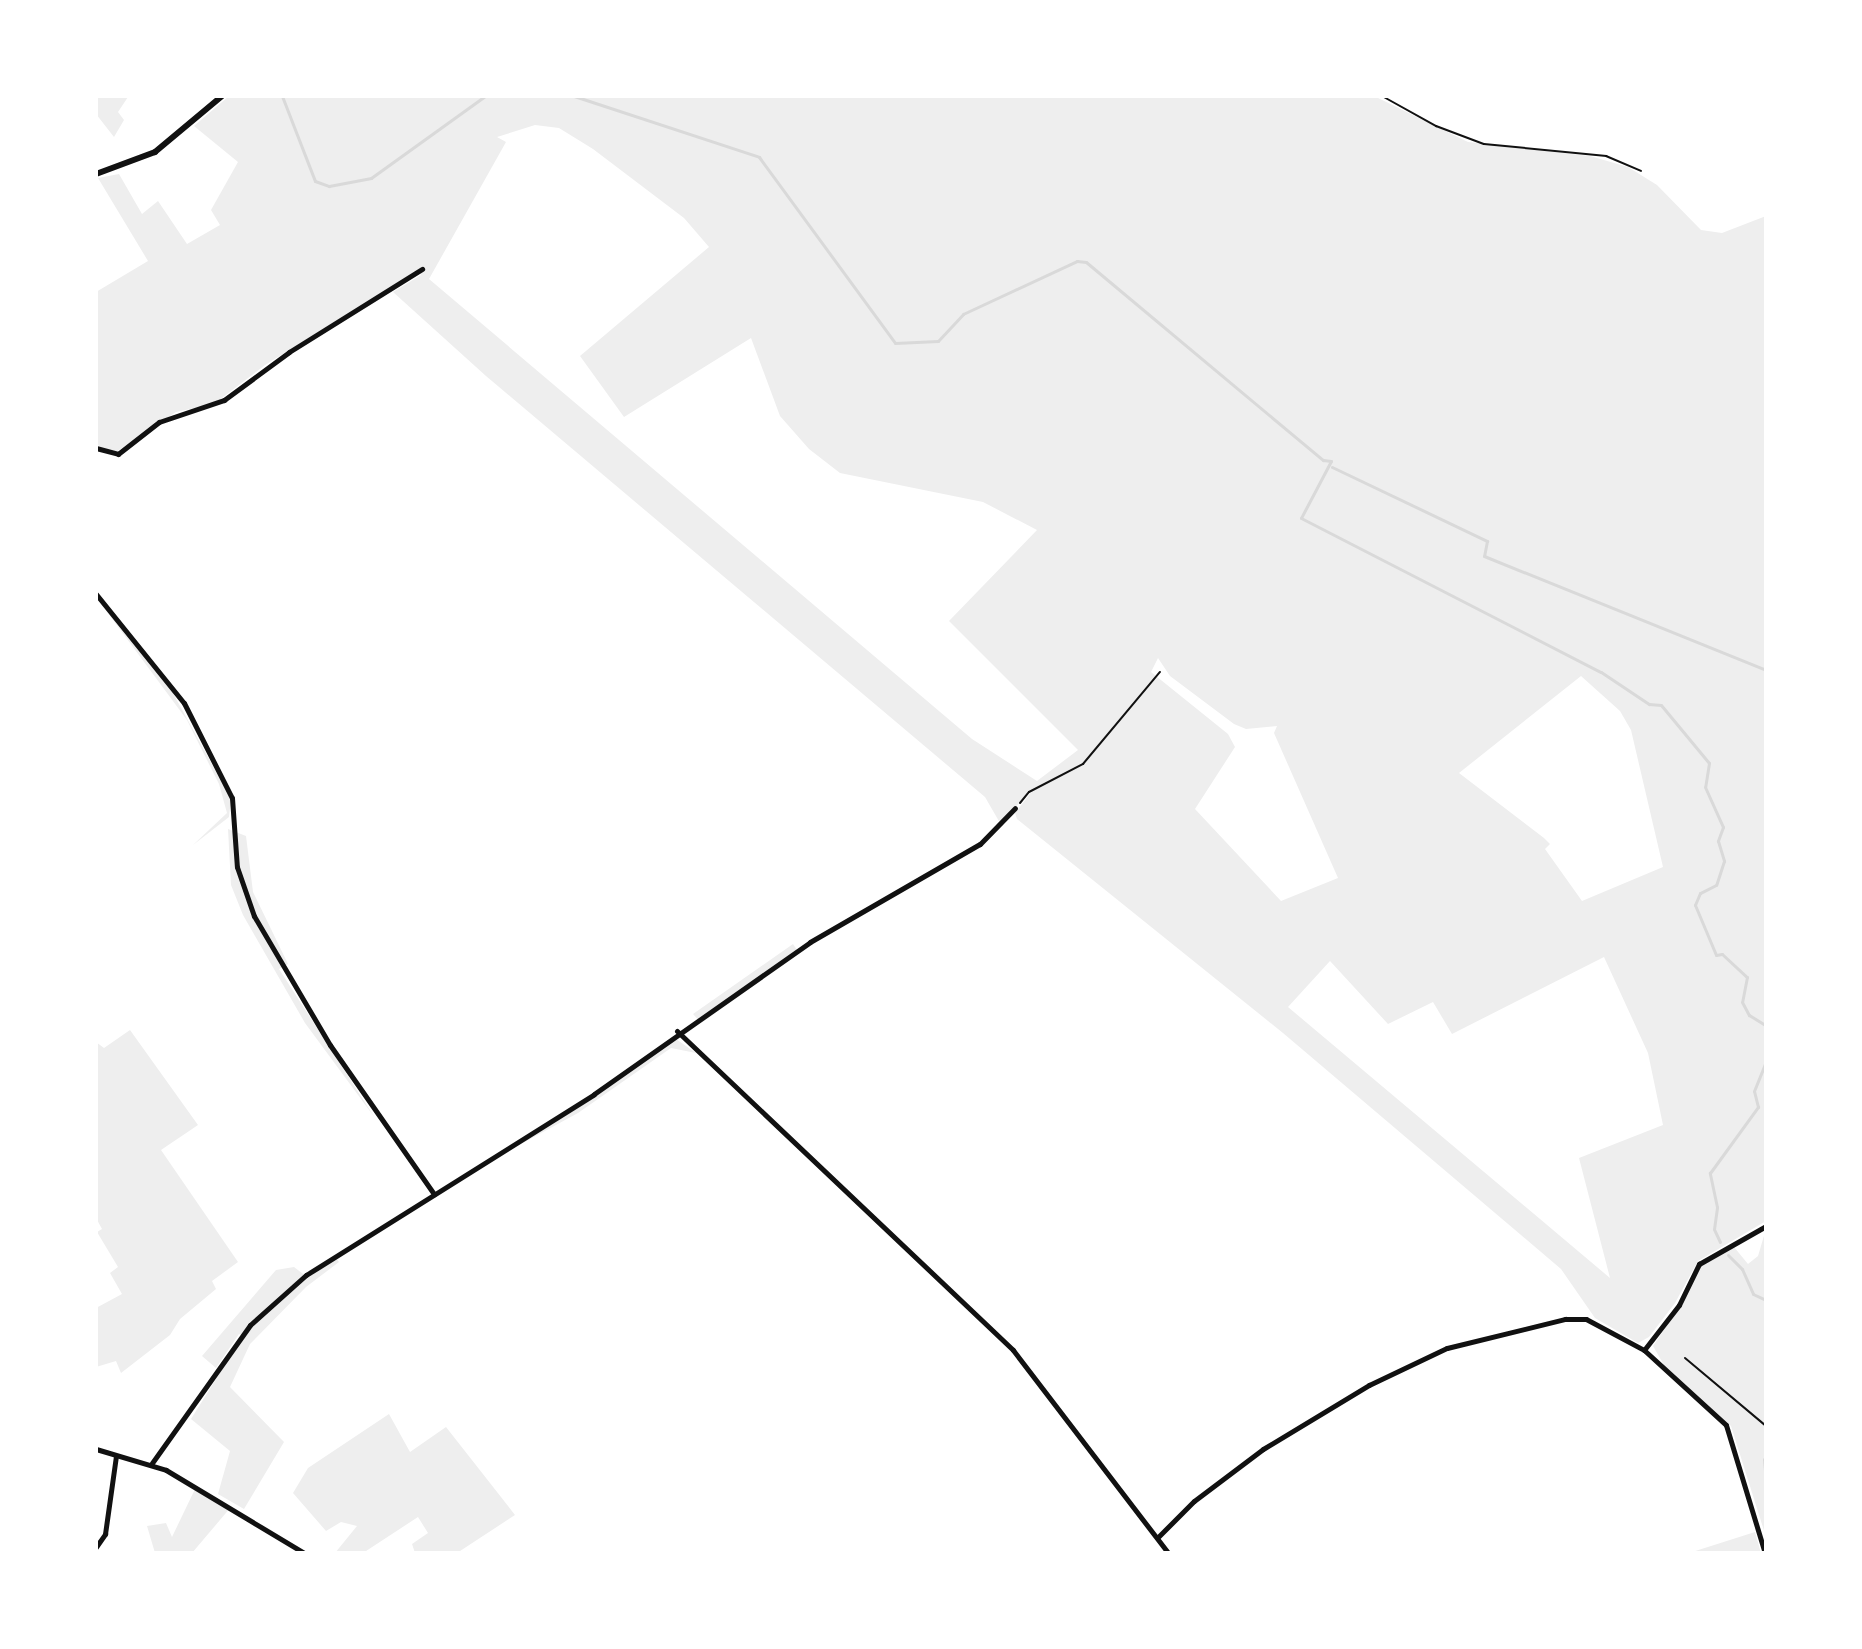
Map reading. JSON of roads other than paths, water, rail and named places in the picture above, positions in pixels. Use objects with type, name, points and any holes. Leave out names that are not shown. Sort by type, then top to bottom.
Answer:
[{"type":"street","points":[[96,174],[155,152],[222,96]]},
{"type":"street","points":[[96,448],[118,454],[159,422],[224,400],[289,352],[422,269]]},
{"type":"street","points":[[96,594],[184,703],[232,798],[237,867],[254,916],[330,1045],[434,1194]]},
{"type":"street","points":[[152,1463],[250,1325],[335,1255],[594,1094],[677,1031],[810,942],[980,844],[1015,808]]},
{"type":"street","points":[[677,1031],[1013,1350],[1159,1536],[1168,1553]]},
{"type":"street","points":[[1644,1350],[1679,1305],[1699,1264],[1766,1226]]},
{"type":"street","points":[[1159,1536],[1194,1501],[1263,1449],[1369,1385],[1447,1348],[1586,1319],[1644,1350],[1726,1425],[1765,1553]]},
{"type":"street","points":[[96,1449],[152,1463],[226,1502],[304,1553]]},
{"type":"street","points":[[96,1547],[108,1521],[109,1479],[116,1456]]},
{"type":"waterway","points":[[282,96],[315,181],[329,186],[371,178],[485,96]]},
{"type":"waterway","points":[[574,96],[759,157],[895,343],[938,341],[963,314],[1077,261],[1086,262],[1323,460],[1331,461],[1301,518],[1601,672],[1649,704],[1661,705],[1709,763],[1705,787],[1723,827],[1718,841],[1724,861],[1716,885],[1700,893],[1695,905],[1716,955],[1722,954],[1747,977],[1742,1002],[1749,1015],[1765,1025],[1766,1041]]},
{"type":"waterway","points":[[1332,467],[1487,541],[1484,556],[1766,670]]},
{"type":"waterway","points":[[1720,1242],[1714,1229],[1717,1207],[1710,1173],[1758,1107],[1754,1091],[1766,1061]]},
{"type":"waterway","points":[[1728,1255],[1742,1269],[1753,1294],[1766,1300]]},
{"type":"waterway","points":[[1764,1459],[1766,1480]]}]
